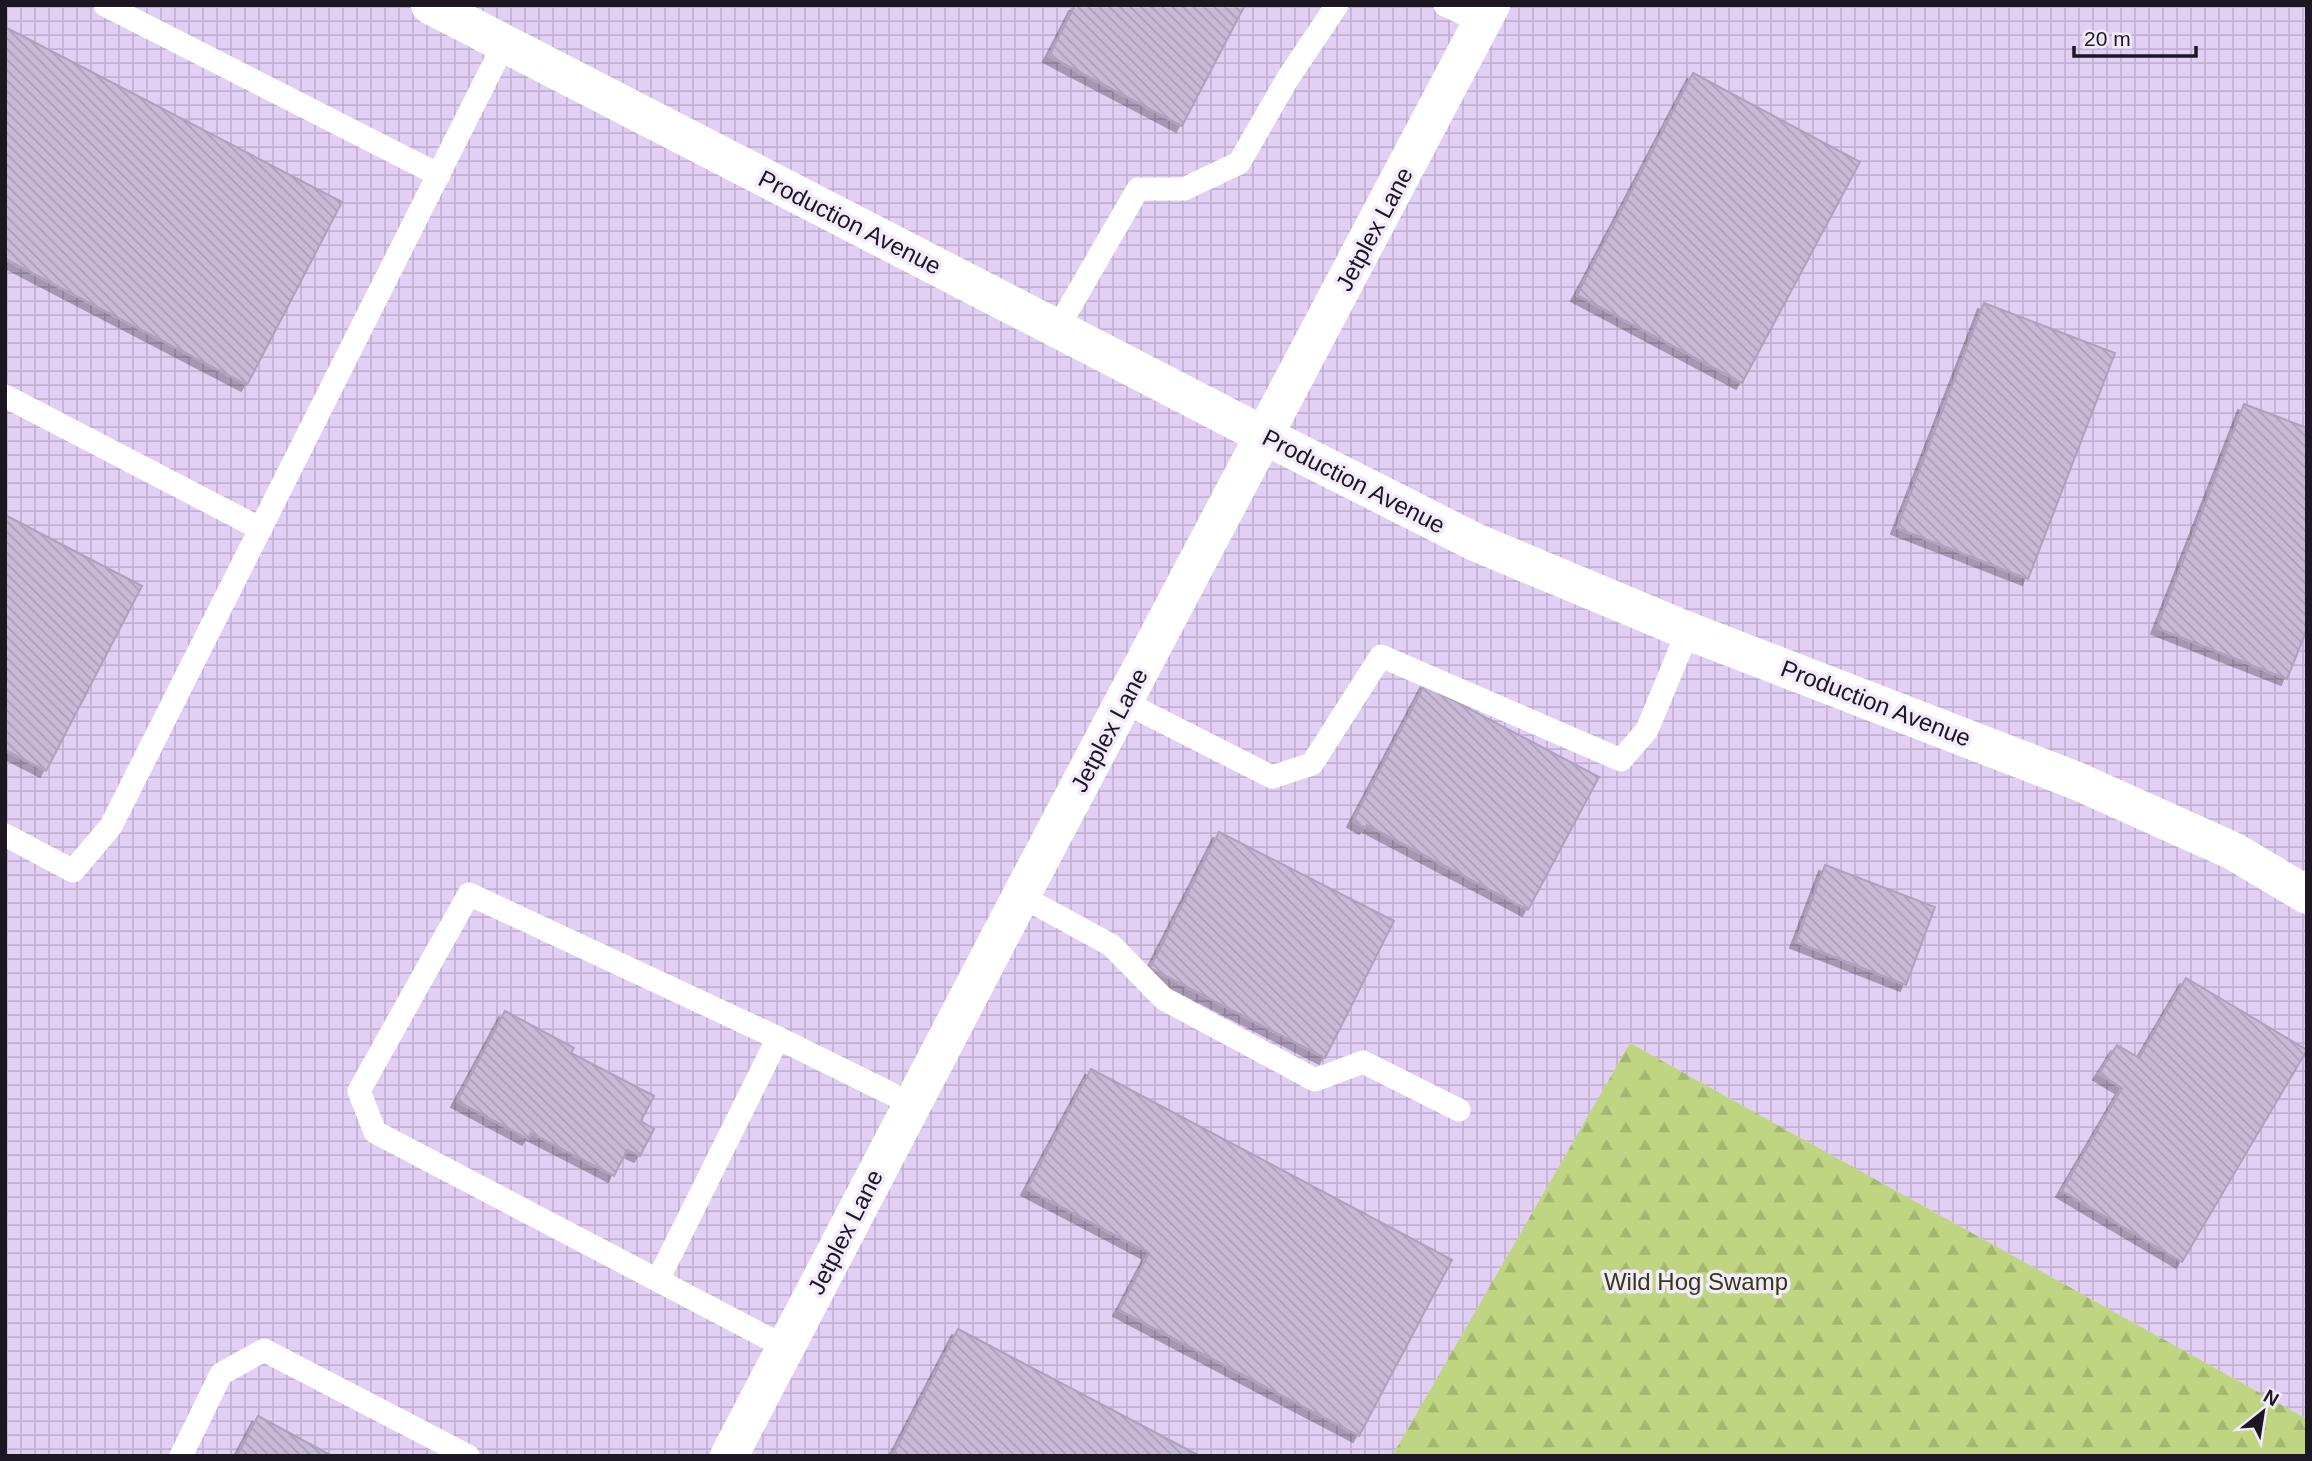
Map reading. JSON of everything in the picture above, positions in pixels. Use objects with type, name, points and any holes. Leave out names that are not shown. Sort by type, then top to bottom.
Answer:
[{"type":"street","name":"Production Avenue","points":[[430,5],[1475,542],[1688,631],[2077,781],[2233,851],[2307,895]]},
{"type":"street","name":"Jetplex Lane","points":[[729,1456],[1021,895],[1487,14]]},
{"type":"lane","points":[[105,5],[439,175]]},
{"type":"lane","points":[[1057,329],[1138,189],[1184,189],[1239,163],[1288,78],[1337,5]]},
{"type":"lane","points":[[1445,5],[1487,14]]},
{"type":"lane","points":[[5,835],[73,871],[111,827],[504,44]]},
{"type":"lane","points":[[5,396],[261,529]]},
{"type":"lane","points":[[1124,702],[1272,777],[1312,764],[1381,656],[1621,760],[1647,730],[1688,631]]},
{"type":"lane","points":[[785,1347],[375,1132],[359,1091],[469,894],[778,1038],[912,1104]]},
{"type":"lane","points":[[1021,895],[1111,945],[1164,999],[1315,1080],[1363,1062],[1459,1110]]},
{"type":"lane","points":[[658,1280],[778,1038]]},
{"type":"lane","points":[[181,1456],[221,1374],[264,1350],[468,1456]]},
{"type":"shaded area","points":[[5,5],[2307,5],[2307,1419],[1630,1043],[1392,1456],[5,1456]]},
{"type":"green space","name":"Wild Hog Swamp","points":[[1630,1043],[2307,1419],[2307,1456],[1392,1456]]},
{"type":"building","points":[[1075,5],[1245,5],[1182,126],[1049,56]]},
{"type":"building","points":[[5,27],[342,202],[247,385],[5,259]]},
{"type":"building","points":[[1693,73],[1860,162],[1742,383],[1577,295]]},
{"type":"building","points":[[1984,303],[2115,353],[2028,579],[1897,528]]},
{"type":"building","points":[[2244,404],[2307,428],[2307,629],[2287,679],[2157,628]]},
{"type":"building","points":[[5,515],[142,586],[46,771],[5,750]]},
{"type":"building","points":[[1426,682],[1437,692],[1599,777],[1528,910],[1367,825],[1365,828],[1353,821]]},
{"type":"building","points":[[1219,832],[1394,921],[1325,1058],[1150,968]]},
{"type":"building","points":[[1825,865],[1935,907],[1906,985],[1796,942]]},
{"type":"building","points":[[2186,978],[2307,1050],[2182,1262],[2062,1191],[2122,1088],[2099,1074],[2117,1045],[2139,1058]]},
{"type":"building","points":[[505,1011],[574,1048],[571,1053],[654,1096],[641,1121],[654,1129],[640,1156],[627,1150],[614,1176],[531,1133],[528,1139],[457,1101]]},
{"type":"building","points":[[1091,1069],[1452,1260],[1359,1436],[1119,1310],[1149,1253],[1027,1189]]},
{"type":"building","points":[[958,1329],[1200,1456],[892,1456]]},
{"type":"building","points":[[258,1416],[332,1456],[237,1456]]}]
